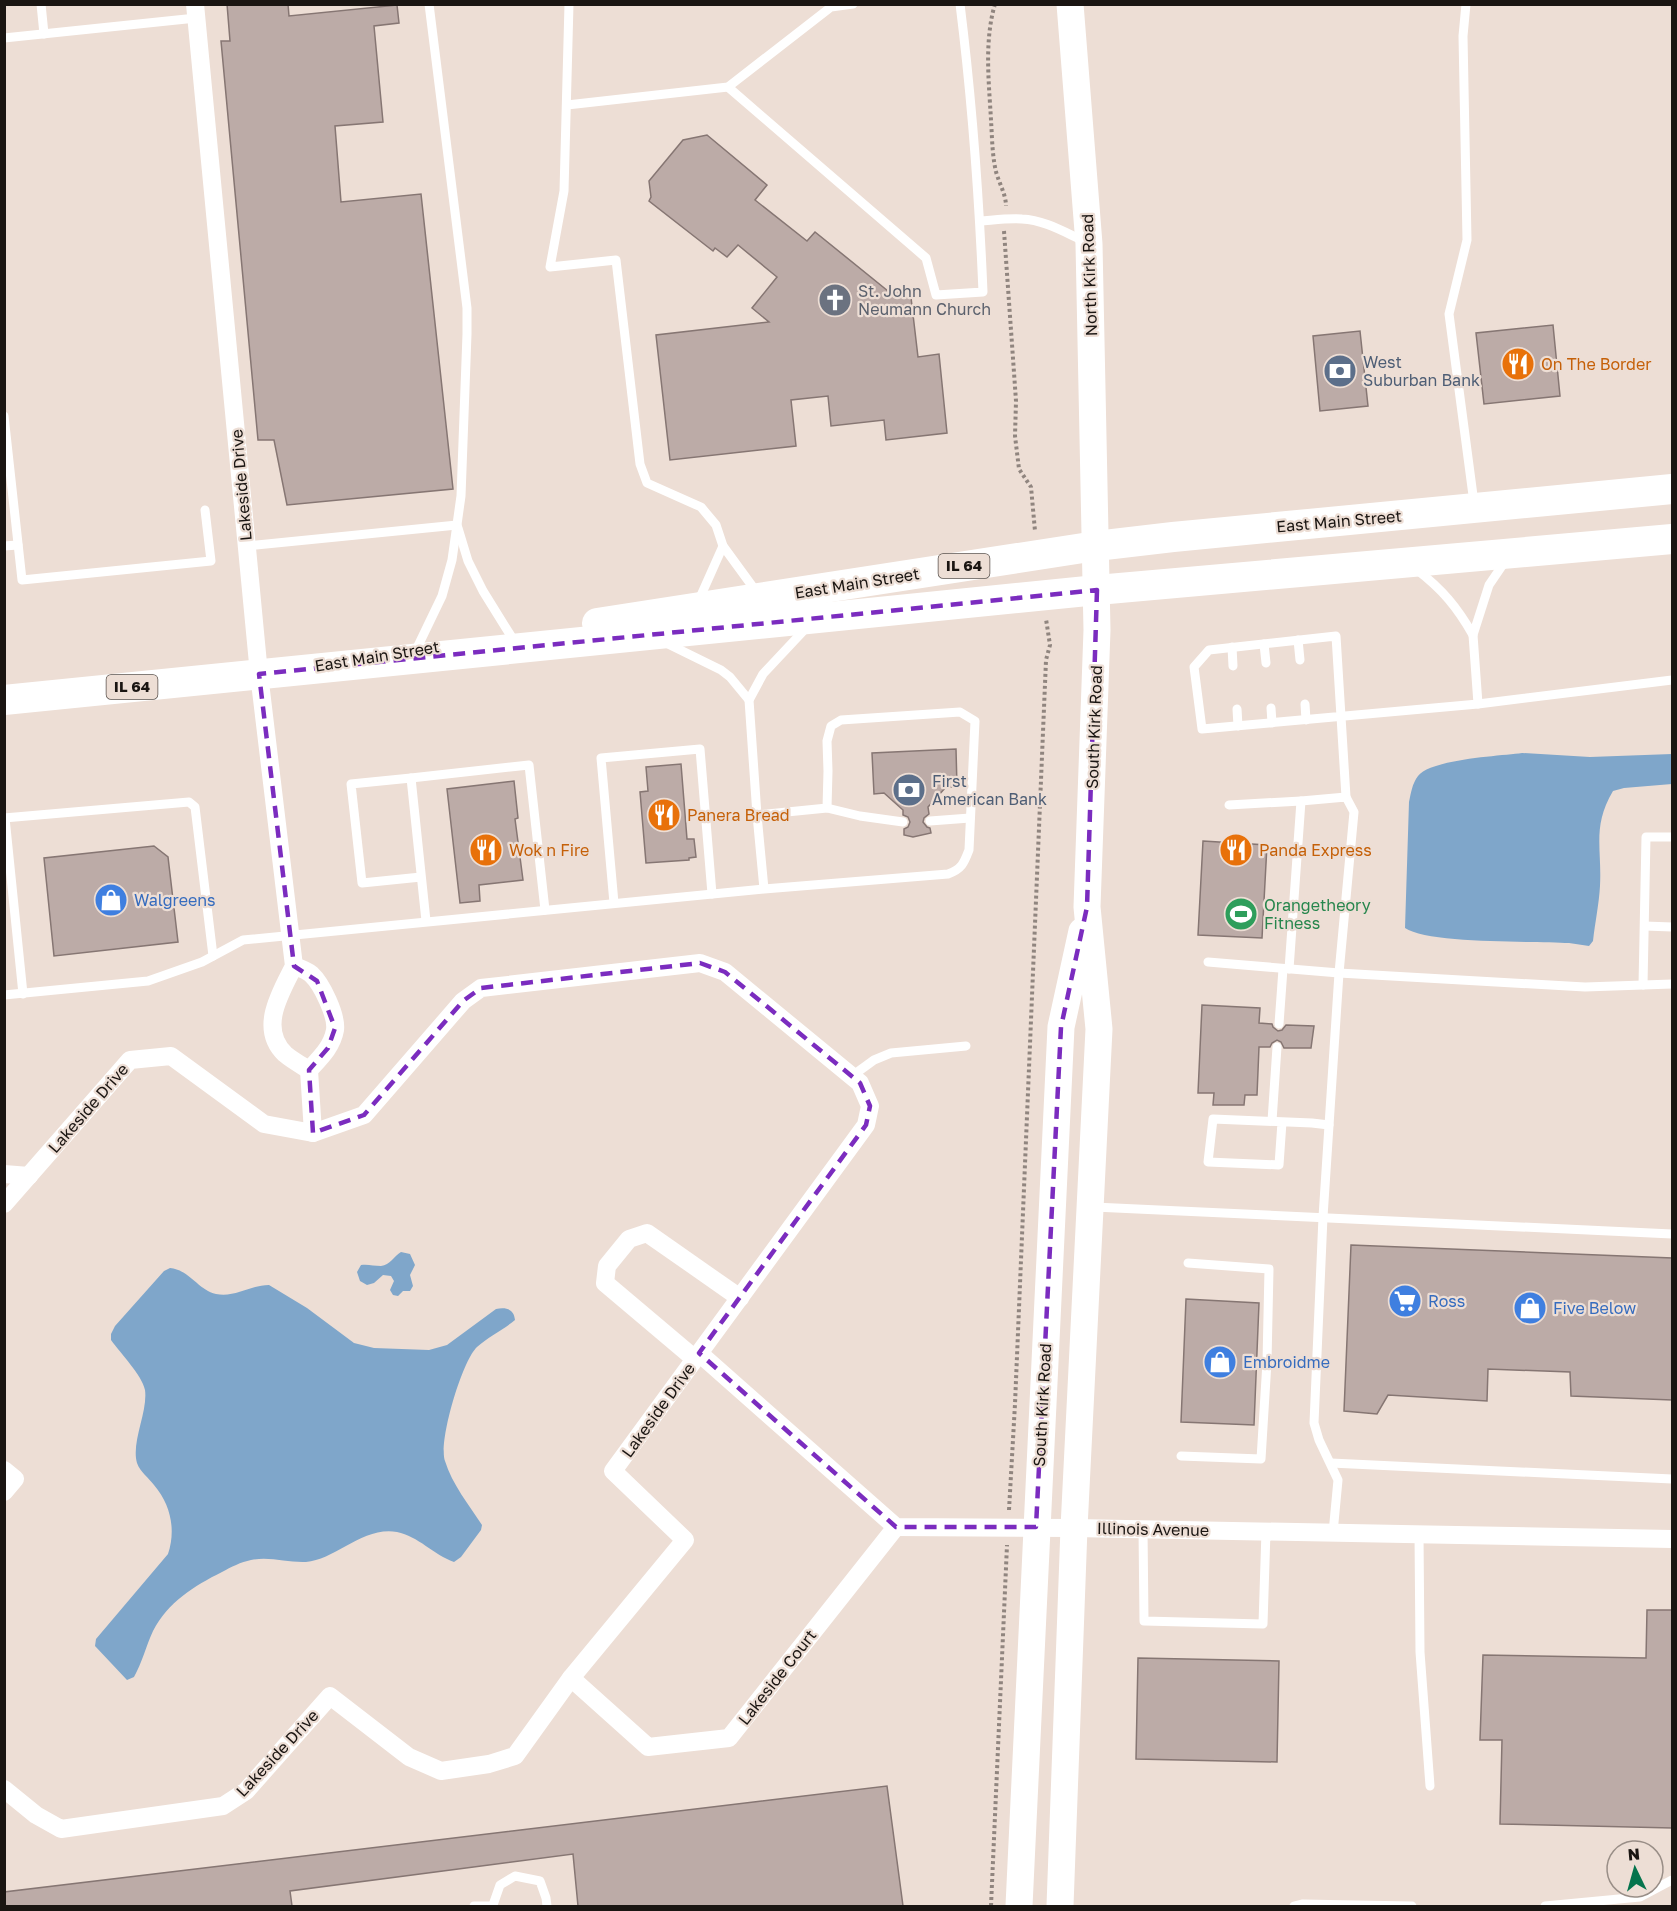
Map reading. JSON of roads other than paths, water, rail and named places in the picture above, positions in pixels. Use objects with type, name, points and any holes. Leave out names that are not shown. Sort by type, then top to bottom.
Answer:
[{"type":"main road","name":"North Kirk Road","points":[[1070,4],[1089,244],[1096,546]]},
{"type":"main road","name":"East Main Street","points":[[259,674],[1096,546],[1672,489]]},
{"type":"main road","name":"East Main Street","points":[[4,700],[1097,590],[1672,539]]},
{"type":"main road","name":"South Kirk Road","points":[[1060,1906],[1074,1528],[1099,1029],[1088,907],[1097,630],[1096,546]]},
{"type":"main road","name":"South Kirk Road","points":[[1019,1906],[1061,1028],[1088,907]]},
{"type":"street","name":"Lakeside Drive","points":[[196,11],[259,674],[294,966]]},
{"type":"street","name":"Lakeside Drive","points":[[4,1204],[130,1060],[171,1056],[264,1124],[313,1133],[364,1115],[463,1000],[481,988],[700,963],[725,972],[852,1076],[860,1083],[870,1106],[866,1125],[613,1471],[685,1540],[571,1678],[515,1756],[489,1764],[441,1771],[409,1757],[330,1696],[246,1791],[223,1806],[61,1829],[36,1815],[4,1789]]},
{"type":"street","points":[[309,1070],[280,1048],[273,1026],[278,997],[294,966],[309,972],[316,981],[327,1000],[335,1028],[328,1048],[309,1070],[313,1133]]},
{"type":"street","points":[[4,1174],[29,1176]]},
{"type":"street","points":[[740,1298],[647,1233],[629,1239],[607,1266],[604,1283],[697,1356],[896,1527]]},
{"type":"street","points":[[4,1470],[15,1479],[4,1492]]},
{"type":"street","name":"Illinois Avenue","points":[[896,1527],[1036,1527],[1672,1539]]},
{"type":"street","name":"Lakeside Court","points":[[571,1678],[648,1747],[729,1738],[896,1527]]},
{"type":"lane","points":[[41,4],[44,34]]},
{"type":"lane","points":[[416,650],[442,596],[452,561],[461,484],[467,308],[429,4]]},
{"type":"lane","points":[[569,4],[564,191],[550,267],[616,260],[640,464],[646,483],[700,507],[716,525],[723,546],[761,597]]},
{"type":"lane","points":[[567,105],[728,87],[831,7],[853,4]]},
{"type":"lane","points":[[728,87],[926,258],[936,295],[983,292],[980,221],[960,4]]},
{"type":"lane","points":[[1466,4],[1463,36],[1467,240],[1449,314],[1475,508]]},
{"type":"lane","points":[[4,38],[196,11]]},
{"type":"lane","points":[[980,221],[1033,220],[1089,244]]},
{"type":"lane","points":[[4,416],[22,580],[211,561],[205,510]]},
{"type":"lane","points":[[247,546],[457,525]]},
{"type":"lane","points":[[457,525],[468,561],[483,591],[511,636]]},
{"type":"lane","points":[[4,546],[18,545]]},
{"type":"lane","points":[[696,608],[723,546]]},
{"type":"lane","points":[[1478,704],[1473,635],[1489,585],[1510,554]]},
{"type":"lane","points":[[1408,562],[1439,587],[1460,612],[1473,635]]},
{"type":"lane","points":[[764,888],[749,700],[763,674],[816,618]]},
{"type":"lane","points":[[651,636],[721,670],[730,677],[749,700]]},
{"type":"lane","points":[[1333,1533],[1338,1480],[1314,1423],[1329,1125],[1339,974],[1354,812],[1346,798],[1341,716],[1336,636],[1209,650],[1194,667],[1202,729],[1306,720],[1341,716],[1478,704],[1672,680]]},
{"type":"lane","points":[[1298,640],[1300,660]]},
{"type":"lane","points":[[1264,644],[1266,663]]},
{"type":"lane","points":[[1232,647],[1233,666]]},
{"type":"lane","points":[[1305,704],[1306,720]]},
{"type":"lane","points":[[1271,708],[1272,723]]},
{"type":"lane","points":[[1237,709],[1238,726]]},
{"type":"lane","points":[[4,995],[148,981],[180,971],[243,940],[764,888],[948,874],[963,865],[969,850],[975,721],[960,712],[841,720],[831,726],[827,741],[827,808]]},
{"type":"lane","points":[[614,903],[601,758],[700,749],[712,894]]},
{"type":"lane","points":[[421,877],[362,883],[351,784],[529,765],[545,910]]},
{"type":"lane","points":[[411,778],[426,921]]},
{"type":"lane","points":[[1229,805],[1346,798]]},
{"type":"lane","points":[[1279,1024],[1301,801]]},
{"type":"lane","points":[[23,994],[5,818],[189,802],[195,807],[213,956]]},
{"type":"lane","points":[[757,815],[827,808],[860,816],[903,822]]},
{"type":"lane","points":[[930,821],[970,818]]},
{"type":"lane","points":[[1643,985],[1646,837],[1672,837]]},
{"type":"lane","points":[[1645,926],[1672,927]]},
{"type":"lane","points":[[1208,962],[1339,974],[1585,987],[1672,984]]},
{"type":"lane","points":[[852,1076],[874,1060],[891,1053],[966,1046]]},
{"type":"lane","points":[[1277,1047],[1277,1121],[1279,1165],[1208,1162],[1213,1119],[1277,1121],[1329,1125]]},
{"type":"lane","points":[[1090,1206],[1672,1234]]},
{"type":"lane","points":[[1181,1456],[1261,1460],[1267,1362],[1269,1269],[1188,1263]]},
{"type":"lane","points":[[1267,1362],[1316,1365]]},
{"type":"lane","points":[[1331,1463],[1672,1479]]},
{"type":"lane","points":[[1143,1529],[1144,1621],[1263,1624],[1266,1532]]},
{"type":"lane","points":[[1419,1534],[1420,1652],[1430,1786]]},
{"type":"lane","points":[[474,1906],[493,1906],[500,1885],[515,1876],[540,1881],[548,1906]]},
{"type":"lane","points":[[1545,1906],[1640,1897],[1672,1880]]},
{"type":"lane","points":[[1294,1906],[1302,1904],[1412,1906]]},
{"type":"water","points":[[1522,753],[1590,757],[1672,754],[1672,784],[1613,791],[1606,804],[1600,827],[1600,886],[1593,941],[1589,946],[1569,943],[1483,941],[1436,937],[1405,928],[1409,802],[1418,776],[1425,770],[1451,762]]},
{"type":"water","points":[[401,1252],[410,1254],[415,1265],[410,1275],[413,1286],[410,1291],[403,1291],[398,1296],[393,1295],[390,1290],[394,1281],[391,1276],[383,1275],[374,1283],[367,1285],[360,1281],[357,1272],[361,1265],[381,1266]]},
{"type":"water","points":[[170,1268],[183,1272],[204,1289],[216,1294],[236,1293],[269,1285],[307,1308],[354,1343],[374,1348],[429,1350],[447,1345],[496,1309],[509,1310],[513,1313],[515,1320],[481,1343],[471,1355],[458,1384],[448,1420],[445,1461],[456,1486],[482,1525],[481,1530],[461,1557],[454,1562],[405,1534],[385,1531],[361,1538],[317,1560],[299,1562],[258,1559],[240,1563],[202,1583],[174,1603],[153,1631],[134,1677],[127,1680],[95,1646],[96,1639],[168,1554],[172,1527],[168,1509],[160,1493],[137,1463],[136,1446],[144,1408],[145,1390],[136,1371],[111,1340],[111,1334],[115,1326],[164,1271]]},
{"type":"place","name":"St. John Neumann Church","points":[[835,300]]},
{"type":"place","name":"On The Border","points":[[1518,364]]},
{"type":"place","name":"West Suburban Bank","points":[[1340,371]]},
{"type":"place","name":"First American Bank","points":[[909,790]]},
{"type":"place","name":"Panera Bread","points":[[664,815]]},
{"type":"place","name":"Wok n Fire","points":[[486,850]]},
{"type":"place","name":"Panda Express","points":[[1236,850]]},
{"type":"place","name":"Walgreens","points":[[111,900]]},
{"type":"place","name":"Orangetheory Fitness","points":[[1241,914]]},
{"type":"place","name":"Ross","points":[[1405,1301]]},
{"type":"place","name":"Five Below","points":[[1530,1308]]},
{"type":"place","name":"Embroidme","points":[[1220,1362]]}]
